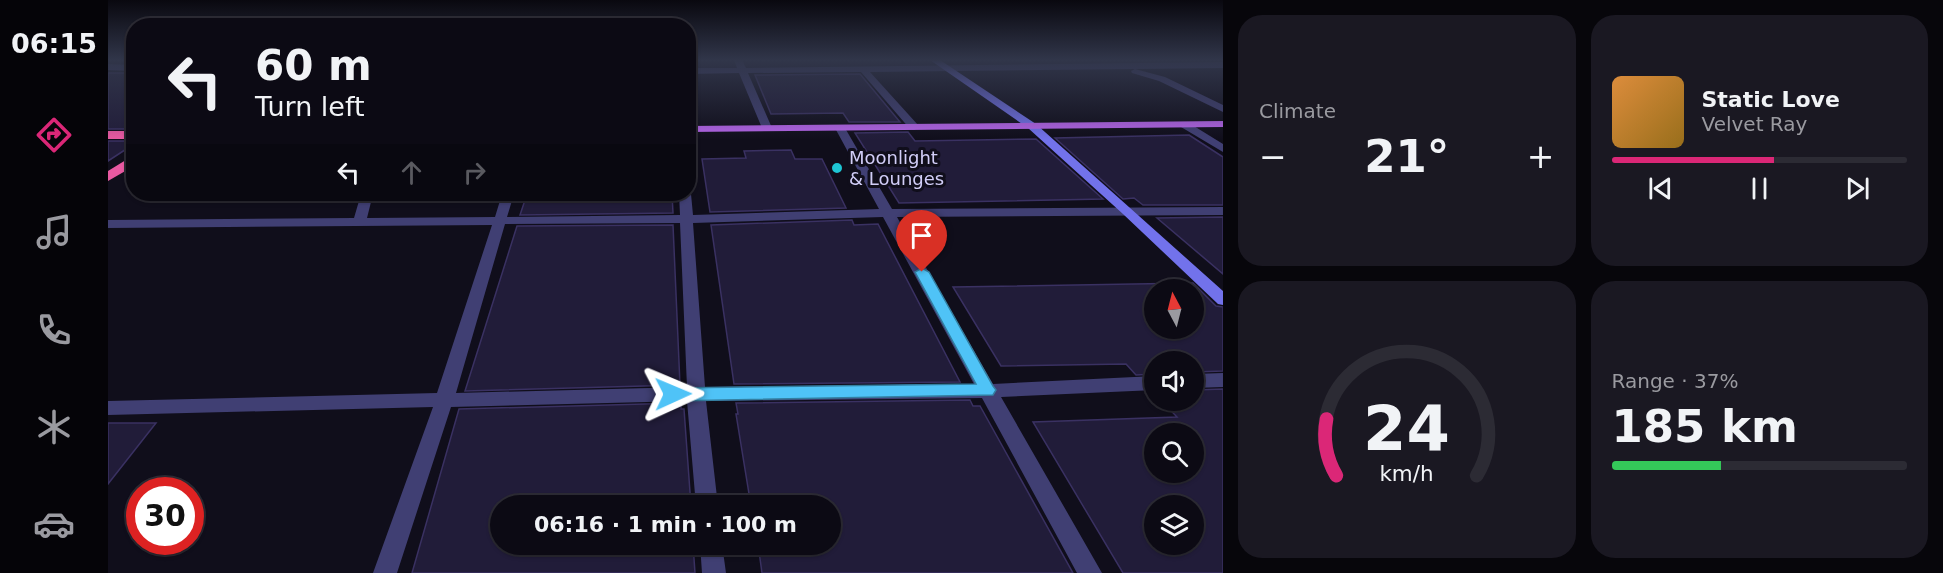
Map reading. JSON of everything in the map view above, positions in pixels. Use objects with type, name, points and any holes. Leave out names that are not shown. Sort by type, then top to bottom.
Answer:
[{"type":"highway","points":[[108,135],[126,135]]},
{"type":"highway","points":[[108,177],[126,165]]},
{"type":"main road","points":[[696,129],[1223,124]]},
{"type":"street","points":[[750,87],[767,128]]},
{"type":"street","points":[[879,87],[914,127]]},
{"type":"street","points":[[973,87],[1032,126],[1128,211],[1223,300]]},
{"type":"street","points":[[1178,87],[1223,109]]},
{"type":"street","points":[[1185,124],[1223,149]]},
{"type":"street","points":[[840,128],[1090,573]]},
{"type":"street","points":[[358,222],[365,201]]},
{"type":"street","points":[[385,573],[444,401],[506,201]]},
{"type":"street","points":[[686,201],[696,394],[706,495]]},
{"type":"street","points":[[108,224],[687,219],[889,213],[1223,211]]},
{"type":"street","points":[[1204,381],[1223,380]]},
{"type":"street","points":[[108,408],[696,394],[987,390],[1144,383]]},
{"type":"street","points":[[712,555],[714,573]]},
{"type":"building","points":[[108,87],[126,87],[126,129],[108,129]]},
{"type":"building","points":[[760,87],[871,87],[900,122],[849,122],[843,113],[771,114]]},
{"type":"building","points":[[908,132],[915,141],[1036,139],[1103,199],[899,203],[855,133]]},
{"type":"building","points":[[1189,135],[1223,157],[1223,205],[1143,205],[1134,198],[1123,199],[1055,138]]},
{"type":"building","points":[[108,141],[126,141],[126,149],[108,161]]},
{"type":"building","points":[[791,150],[795,159],[822,159],[846,208],[710,212],[702,159],[746,158],[744,151]]},
{"type":"building","points":[[525,201],[672,201],[673,213],[520,215]]},
{"type":"building","points":[[1223,217],[1223,274],[1157,218]]},
{"type":"building","points":[[852,220],[854,225],[878,224],[960,382],[734,384],[711,225]]},
{"type":"building","points":[[673,225],[680,385],[465,391],[517,226]]},
{"type":"building","points":[[1144,284],[1144,339],[1204,339],[1204,294],[1216,306],[1223,307],[1223,371],[1204,372],[1204,351],[1144,351],[1144,375],[1136,375],[1126,364],[1001,366],[953,287]]},
{"type":"building","points":[[1223,389],[1223,573],[1123,573],[1033,422],[1177,417],[1171,411],[1204,411],[1204,390]]},
{"type":"building","points":[[970,400],[973,406],[980,406],[1073,573],[762,573],[760,555],[841,555],[841,495],[749,495],[736,403]]},
{"type":"building","points":[[681,403],[681,409],[684,409],[690,495],[490,495],[490,555],[694,555],[695,573],[412,573],[459,409]]},
{"type":"building","points":[[108,423],[156,423],[108,484]]},
{"type":"place","name":"Moonlight & Lounges","points":[[837,168]]},
{"type":"route","points":[[673,394],[987,390],[922,272]]}]
